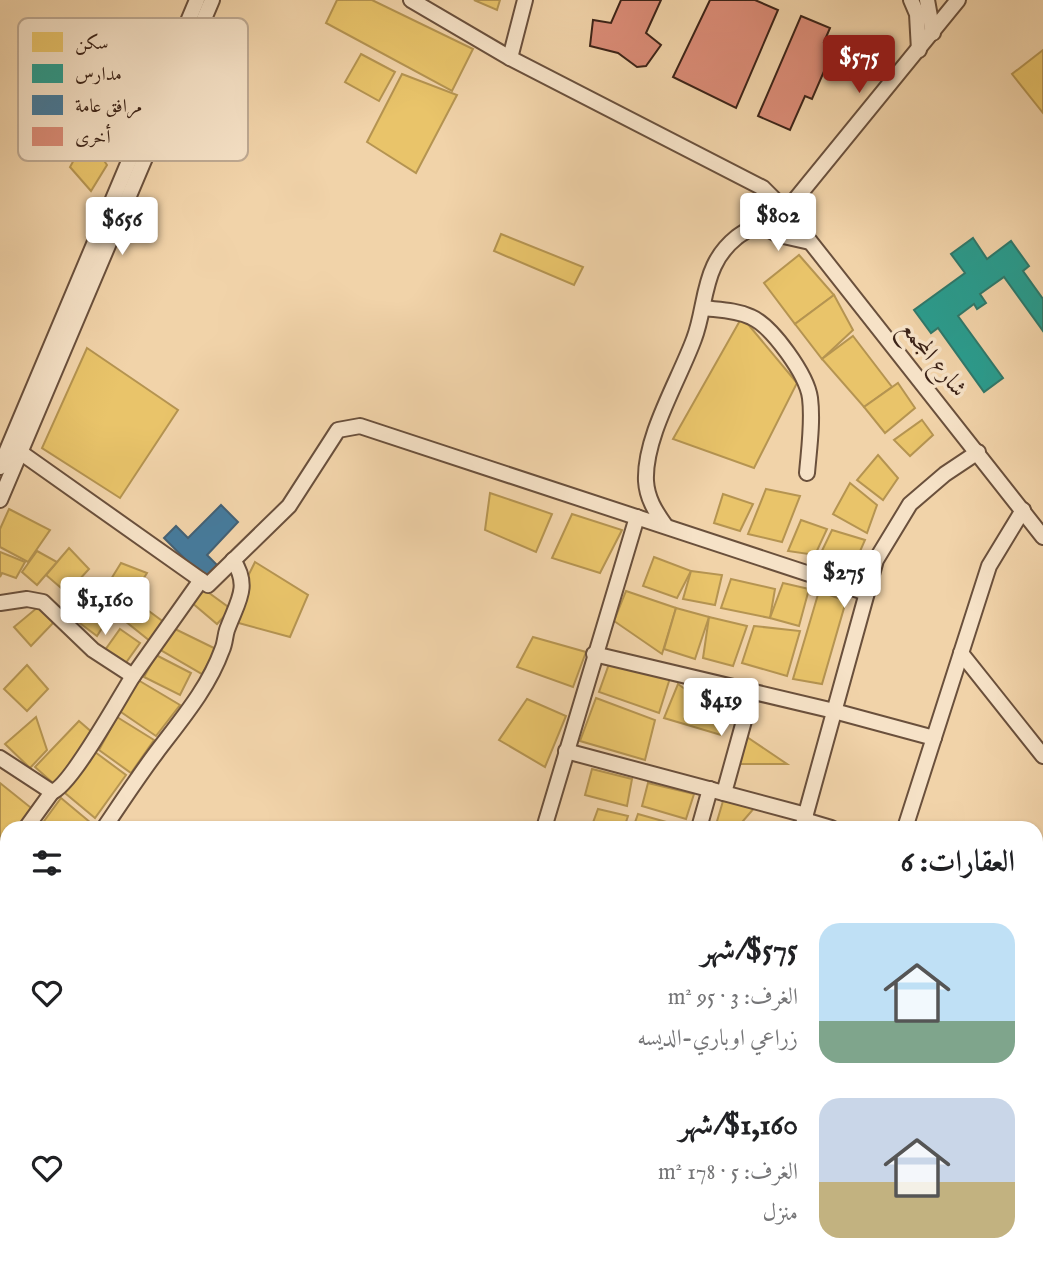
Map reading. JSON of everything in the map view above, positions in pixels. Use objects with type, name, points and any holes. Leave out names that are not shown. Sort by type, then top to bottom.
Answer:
[{"type":"street","points":[[189,18],[197,0]]},
{"type":"street","points":[[204,18],[212,0]]},
{"type":"street","name":"شارع المجمع","points":[[411,0],[510,58],[763,188],[786,211],[1043,537]]},
{"type":"street","points":[[510,58],[525,0]]},
{"type":"street","points":[[911,0],[917,15],[919,50]]},
{"type":"street","points":[[927,0],[933,33]]},
{"type":"street","points":[[786,211],[958,0]]},
{"type":"street","points":[[0,467],[129,161]]},
{"type":"street","points":[[0,500],[144,161]]},
{"type":"street","points":[[665,525],[655,512],[646,481],[647,465],[660,420],[695,337],[708,281],[720,256],[739,236],[760,225],[767,203],[763,188]]},
{"type":"street","points":[[760,225],[779,235],[810,242]]},
{"type":"street","points":[[703,308],[738,312],[756,319],[770,332],[801,373],[810,399],[807,473]]},
{"type":"street","points":[[20,452],[208,585],[289,506],[338,430],[360,426],[867,593]]},
{"type":"street","points":[[566,751],[717,791],[804,821],[876,560],[910,504],[945,474],[978,452]]},
{"type":"street","points":[[907,821],[989,566],[1023,510]]},
{"type":"street","points":[[546,821],[637,517]]},
{"type":"street","points":[[109,821],[195,702],[222,650],[226,632],[241,596],[241,572],[233,560]]},
{"type":"street","points":[[31,821],[52,792],[60,790],[85,755],[133,676],[201,580]]},
{"type":"street","points":[[0,603],[27,599],[43,602],[93,650],[133,676]]},
{"type":"street","points":[[961,653],[1043,756]]},
{"type":"street","points":[[594,654],[834,711],[934,738]]},
{"type":"street","points":[[702,821],[717,791],[752,692]]},
{"type":"street","points":[[0,758],[52,792]]},
{"type":"building: سكن","points":[[337,0],[372,0],[473,49],[452,91],[326,23]]},
{"type":"building: سكن","points":[[474,0],[500,0],[497,10]]},
{"type":"building: سكن","points":[[1043,50],[1043,113],[1012,74]]},
{"type":"building: سكن","points":[[361,54],[395,72],[379,101],[345,82]]},
{"type":"building: سكن","points":[[402,74],[457,95],[416,173],[367,142]]},
{"type":"building: سكن","points":[[73,161],[104,161],[107,165],[91,191],[70,167]]},
{"type":"building: سكن","points":[[501,234],[583,267],[574,285],[494,251]]},
{"type":"building: سكن","points":[[799,255],[834,295],[795,324],[764,283]]},
{"type":"building: سكن","points":[[834,295],[853,330],[822,359],[795,324]]},
{"type":"building: سكن","points":[[742,317],[797,383],[754,468],[673,439]]},
{"type":"building: سكن","points":[[853,336],[892,387],[864,407],[822,359]]},
{"type":"building: سكن","points":[[87,348],[178,410],[120,498],[42,448]]},
{"type":"building: سكن","points":[[898,383],[915,408],[885,433],[864,407]]},
{"type":"building: سكن","points":[[922,420],[933,435],[910,456],[894,440]]},
{"type":"building: سكن","points":[[878,455],[898,478],[883,500],[857,480]]},
{"type":"building: سكن","points":[[850,483],[877,505],[867,533],[833,514]]},
{"type":"building: سكن","points":[[766,489],[800,496],[782,542],[748,534]]},
{"type":"building: سكن","points":[[490,493],[552,514],[536,552],[485,530]]},
{"type":"building: سكن","points":[[723,494],[753,504],[740,531],[714,523]]},
{"type":"building: سكن","points":[[9,509],[50,530],[28,562],[0,547],[0,529]]},
{"type":"building: سكن","points":[[572,514],[622,530],[600,573],[552,558]]},
{"type":"building: سكن","points":[[801,520],[827,529],[815,555],[788,551]]},
{"type":"building: سكن","points":[[832,530],[865,540],[851,572],[818,559]]},
{"type":"building: سكن","points":[[69,548],[89,569],[67,593],[46,575]]},
{"type":"building: سكن","points":[[37,551],[57,562],[37,585],[22,572]]},
{"type":"building: سكن","points":[[0,552],[25,562],[16,578],[2,573],[0,577]]},
{"type":"building: سكن","points":[[654,557],[691,571],[677,598],[643,586]]},
{"type":"building: سكن","points":[[255,562],[308,595],[290,637],[235,622],[247,578]]},
{"type":"building: سكن","points":[[121,563],[147,573],[128,603],[103,592]]},
{"type":"building: سكن","points":[[691,571],[722,575],[715,605],[683,599]]},
{"type":"building: سكن","points":[[731,579],[775,589],[770,618],[721,608]]},
{"type":"building: سكن","points":[[783,583],[809,589],[799,626],[770,618]]},
{"type":"building: سكن","points":[[205,590],[231,609],[217,624],[191,602]]},
{"type":"building: سكن","points":[[626,591],[676,608],[662,654],[614,621]]},
{"type":"building: سكن","points":[[819,591],[846,601],[822,684],[793,679]]},
{"type":"building: سكن","points":[[90,603],[109,617],[97,636],[77,621]]},
{"type":"building: سكن","points":[[138,603],[165,623],[150,641],[125,621]]},
{"type":"building: سكن","points":[[38,607],[54,622],[31,646],[14,627]]},
{"type":"building: سكن","points":[[676,608],[709,617],[695,659],[664,649]]},
{"type":"building: سكن","points":[[709,617],[747,626],[733,666],[703,658]]},
{"type":"building: سكن","points":[[754,626],[800,631],[787,676],[742,663]]},
{"type":"building: سكن","points":[[171,627],[216,649],[202,674],[159,649]]},
{"type":"building: سكن","points":[[120,629],[140,643],[125,664],[105,650]]},
{"type":"building: سكن","points":[[533,637],[586,652],[573,687],[517,667]]},
{"type":"building: سكن","points":[[156,655],[191,673],[180,695],[144,677]]},
{"type":"building: سكن","points":[[609,664],[670,678],[659,713],[599,692]]},
{"type":"building: سكن","points":[[27,665],[48,689],[27,711],[4,689]]},
{"type":"building: سكن","points":[[138,680],[180,705],[156,736],[118,710]]},
{"type":"building: سكن","points":[[678,684],[725,718],[721,735],[664,718]]},
{"type":"building: سكن","points":[[596,698],[655,720],[645,760],[580,741]]},
{"type":"building: سكن","points":[[527,699],[566,716],[545,767],[499,740]]},
{"type":"building: سكن","points":[[36,717],[47,750],[30,768],[5,744]]},
{"type":"building: سكن","points":[[117,717],[154,740],[131,773],[99,750]]},
{"type":"building: سكن","points":[[79,721],[94,734],[54,784],[35,767]]},
{"type":"building: سكن","points":[[744,735],[787,764],[739,764]]},
{"type":"building: سكن","points":[[95,752],[126,775],[95,818],[65,793]]},
{"type":"building: سكن","points":[[592,769],[632,779],[627,806],[585,795]]},
{"type":"building: سكن","points":[[0,783],[35,811],[26,821],[0,821]]},
{"type":"building: سكن","points":[[648,783],[694,794],[686,819],[642,806]]},
{"type":"building: سكن","points":[[61,798],[89,821],[44,821]]},
{"type":"building: سكن","points":[[723,801],[756,806],[743,821],[717,821]]},
{"type":"building: سكن","points":[[598,809],[628,816],[626,821],[594,821]]},
{"type":"building: سكن","points":[[638,814],[663,821],[636,821]]},
{"type":"building: مدارس","points":[[973,238],[987,259],[1011,241],[1029,266],[1023,271],[1043,299],[1043,331],[1004,277],[980,294],[986,303],[977,309],[974,304],[958,316],[1003,378],[984,392],[938,328],[931,333],[914,310],[965,273],[951,254]]},
{"type":"building: مرافق عامة","points":[[221,505],[238,522],[207,555],[217,565],[204,578],[164,538],[176,526],[188,538]]},
{"type":"building: أخرى","points":[[621,0],[661,0],[646,33],[661,45],[646,66],[637,67],[618,53],[590,46],[593,20],[611,23]]},
{"type":"building: أخرى","points":[[710,0],[755,0],[778,10],[736,108],[673,77]]},
{"type":"building: أخرى","points":[[801,16],[830,28],[824,42],[835,46],[812,99],[805,96],[790,130],[758,116]]}]
